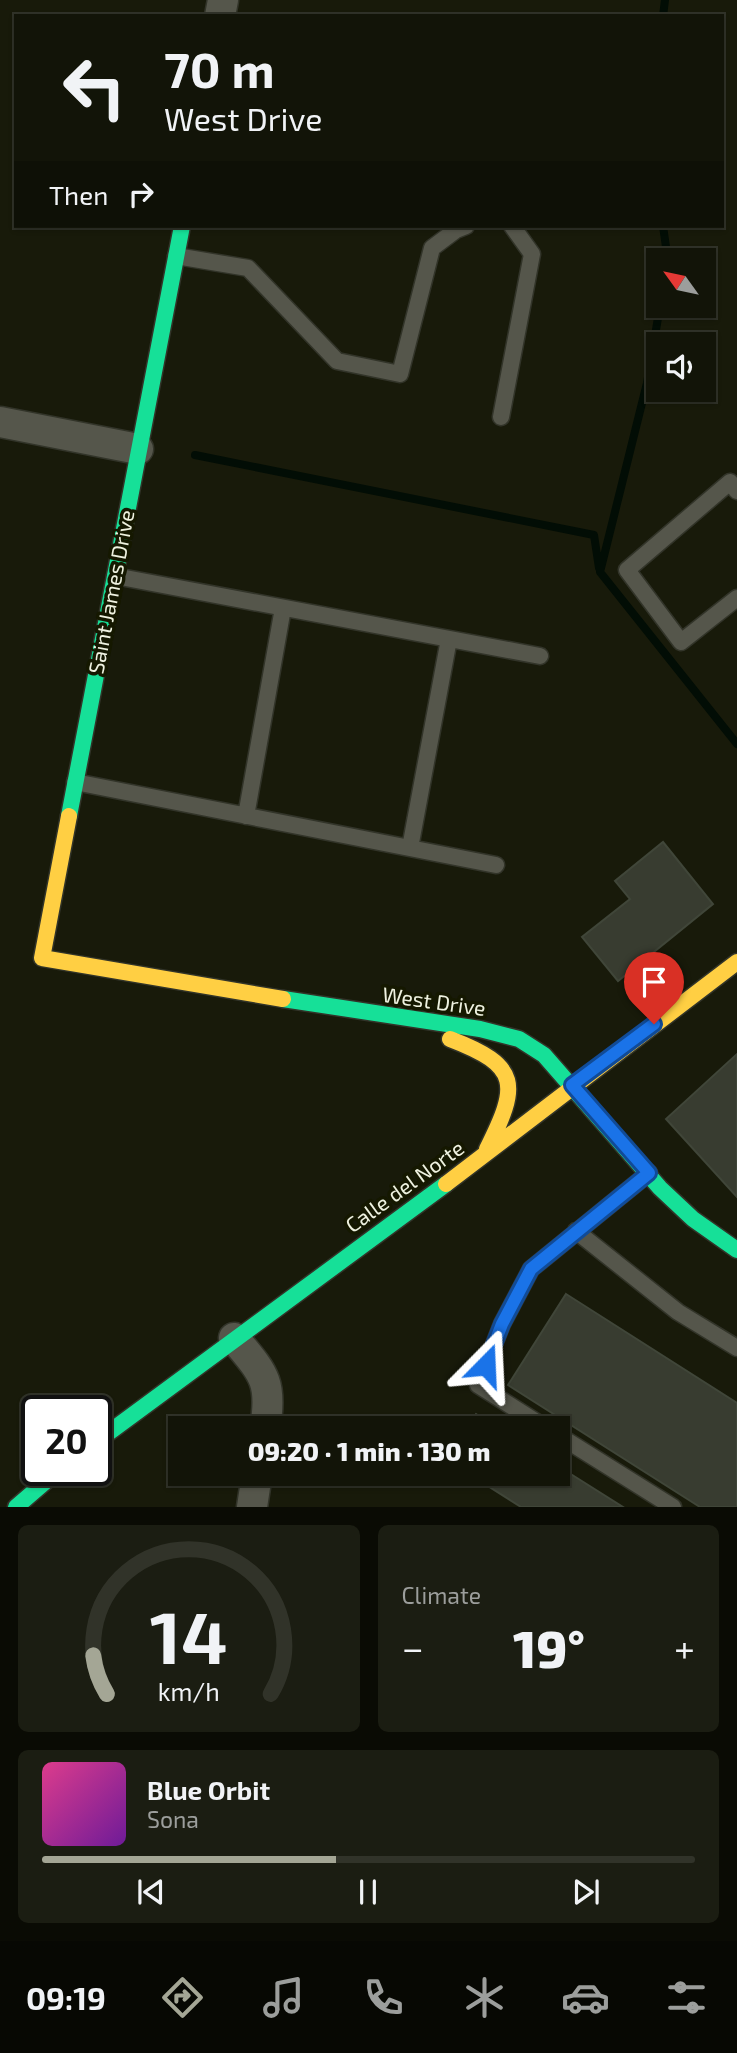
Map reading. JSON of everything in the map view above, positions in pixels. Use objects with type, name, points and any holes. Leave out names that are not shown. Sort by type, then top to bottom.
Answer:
[{"type":"street","name":"Saint James Drive","points":[[42,958],[181,228]]},
{"type":"street","points":[[0,422],[138,449]]},
{"type":"street","name":"West Drive","points":[[42,958],[414,1021],[480,1029],[519,1039],[544,1055],[693,1219],[737,1250]]},
{"type":"street","name":"Calle del Norte","points":[[112,1430],[484,1156],[572,1085],[737,962]]},
{"type":"street","points":[[414,1021],[442,1036],[488,1053],[505,1070],[511,1096],[484,1156]]},
{"type":"street","points":[[234,1338],[259,1369],[270,1396],[267,1416]]},
{"type":"street","points":[[16,1507],[40,1486]]},
{"type":"street","points":[[252,1507],[255,1486]]},
{"type":"lane","points":[[176,256],[248,268],[337,361],[400,374],[432,248],[461,228]]},
{"type":"lane","points":[[501,417],[532,254],[513,228]]},
{"type":"lane","points":[[736,600],[681,642],[627,570],[730,482],[737,491]]},
{"type":"lane","points":[[115,576],[540,656]]},
{"type":"lane","points":[[246,816],[283,608]]},
{"type":"lane","points":[[410,848],[449,639]]},
{"type":"lane","points":[[75,782],[496,864]]},
{"type":"lane","points":[[527,1416],[478,1385],[502,1324],[531,1269],[649,1173]]},
{"type":"lane","points":[[576,1231],[678,1312],[737,1348]]},
{"type":"lane","points":[[570,1443],[673,1507]]},
{"type":"building","points":[[663,842],[713,904],[618,981],[582,937],[630,899],[615,881]]},
{"type":"building","points":[[737,1054],[737,1197],[666,1119]]},
{"type":"building","points":[[566,1294],[737,1403],[737,1507],[700,1507],[570,1424],[570,1416],[557,1416],[508,1385]]},
{"type":"building","points":[[570,1474],[623,1507],[521,1507],[488,1486],[570,1486]]},
{"type":"waterway","points":[[663,14],[665,0]]},
{"type":"waterway","points":[[663,228],[666,248]]},
{"type":"waterway","points":[[658,318],[647,383],[600,572],[737,744]]},
{"type":"waterway","points":[[195,455],[594,535],[599,568]]},
{"type":"traffic: fast","points":[[69,816],[182,228]]},
{"type":"traffic: fast","points":[[283,999],[480,1029],[519,1039],[544,1055],[660,1188],[693,1219],[737,1250]]},
{"type":"traffic: fast","points":[[112,1430],[446,1184]]},
{"type":"traffic: fast","points":[[16,1507],[40,1486]]},
{"type":"traffic: slow","points":[[69,816],[42,958],[283,999]]},
{"type":"traffic: slow","points":[[446,1184],[737,962]]},
{"type":"traffic: slow","points":[[450,1039],[490,1059],[501,1069],[507,1080],[505,1109],[487,1149]]},
{"type":"route","points":[[486,1365],[502,1324],[531,1269],[649,1173],[572,1085],[654,1024]]}]
